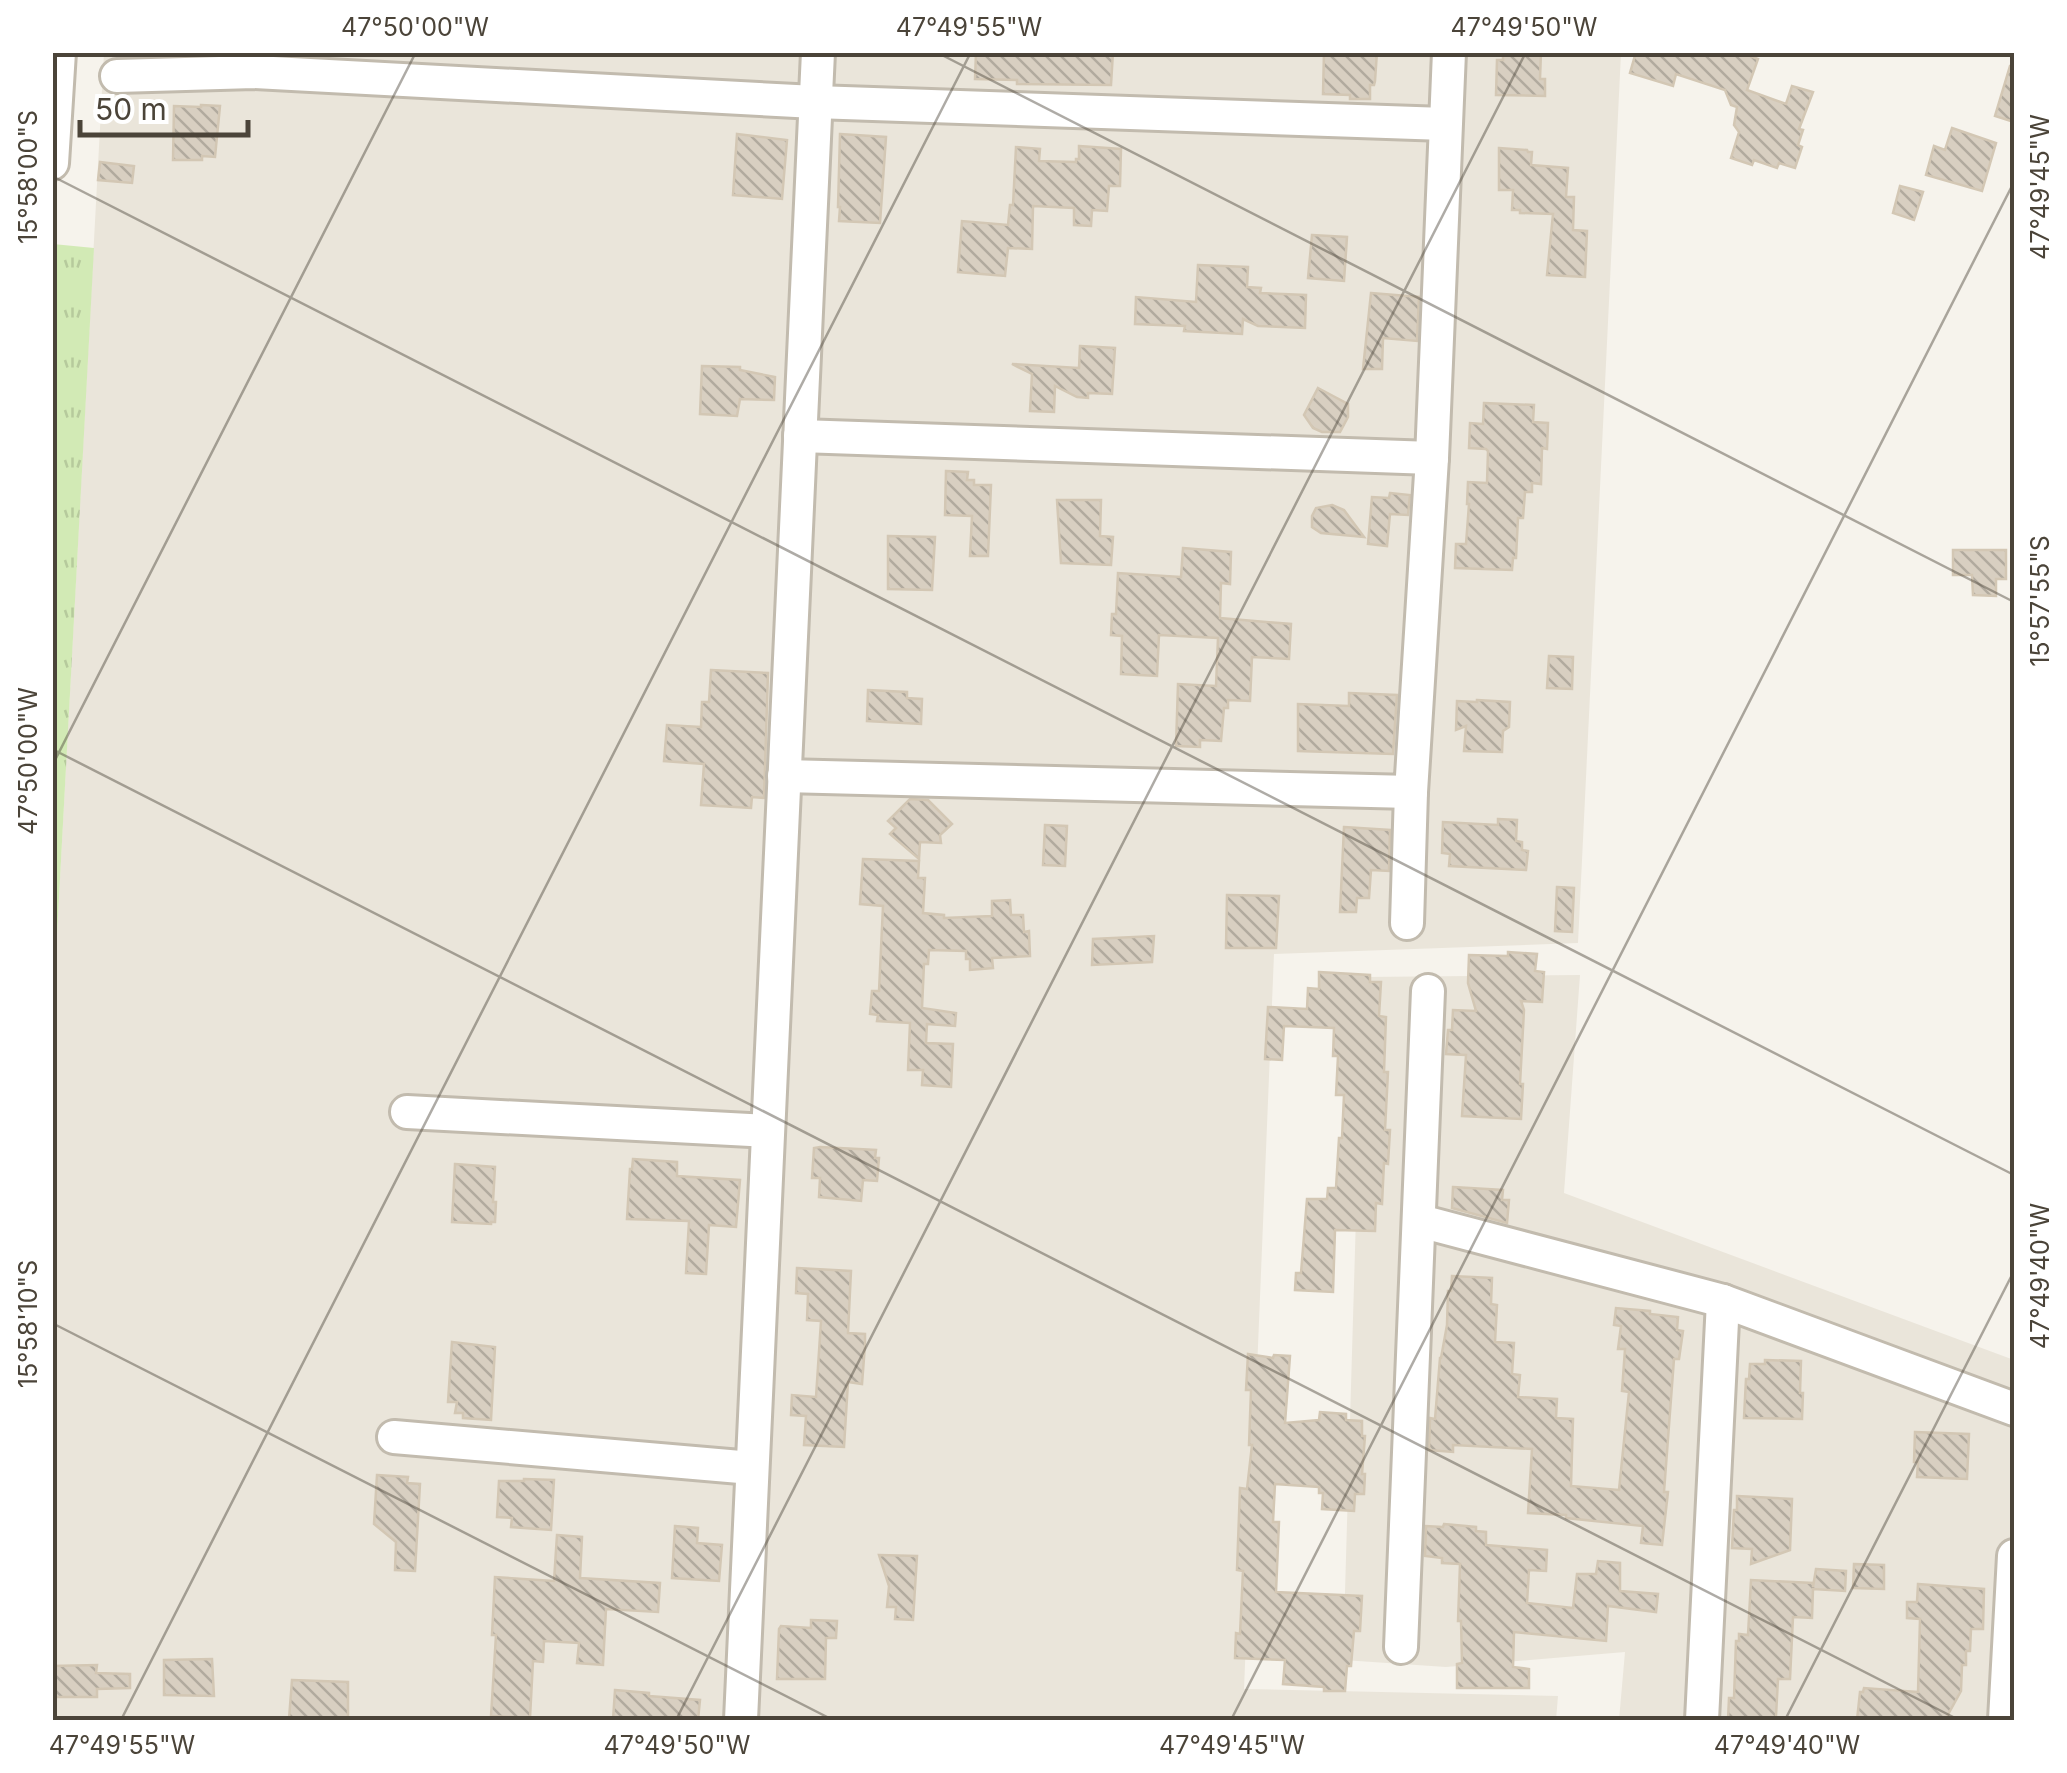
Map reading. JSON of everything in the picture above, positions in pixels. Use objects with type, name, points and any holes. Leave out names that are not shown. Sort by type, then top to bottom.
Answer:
[{"type":"street","points":[[52,163],[60,52]]},
{"type":"street","points":[[740,1720],[818,52]]},
{"type":"street","points":[[1407,922],[1449,52]]},
{"type":"street","points":[[116,76],[254,62],[815,102],[1445,124]]},
{"type":"street","points":[[800,436],[1432,458]]},
{"type":"street","points":[[784,776],[1411,792]]},
{"type":"street","points":[[1401,1647],[1428,991]]},
{"type":"street","points":[[407,1112],[768,1131]]},
{"type":"street","points":[[1420,1221],[1723,1301],[2014,1409]]},
{"type":"street","points":[[1702,1720],[1723,1301]]},
{"type":"street","points":[[394,1436],[752,1468]]},
{"type":"street","points":[[2004,1720],[2014,1556]]},
{"type":"shaded area","points":[[104,53],[1621,53],[1578,943],[1274,954],[1244,1689],[1558,1696],[1556,1720],[53,1720],[53,1009]]},
{"type":"shaded area","points":[[1580,975],[1564,1193],[2014,1360],[2014,1720],[1619,1720],[1625,1652],[1446,1667],[1343,1660],[1363,977]]},
{"type":"green space","points":[[52,244],[94,248],[53,1009]]},
{"type":"building","points":[[976,52],[1113,52],[1111,85],[1017,84],[1017,80],[975,79]]},
{"type":"building","points":[[1324,52],[1377,52],[1370,99],[1323,94]]},
{"type":"building","points":[[1503,52],[1541,52],[1540,79],[1545,79],[1545,96],[1496,95],[1497,60],[1503,60]]},
{"type":"building","points":[[1636,52],[1740,52],[1758,59],[1747,90],[1786,104],[1792,86],[1813,92],[1799,129],[1803,130],[1798,145],[1802,147],[1795,168],[1779,163],[1777,168],[1754,160],[1752,165],[1731,158],[1739,132],[1734,125],[1737,107],[1731,105],[1725,90],[1676,74],[1673,86],[1630,73]]},
{"type":"building","points":[[2010,66],[2014,66],[2014,122],[1995,116]]},
{"type":"building","points":[[174,106],[220,106],[215,157],[173,160]]},
{"type":"building","points":[[1952,128],[1996,143],[1982,191],[1926,175],[1934,146],[1945,150]]},
{"type":"building","points":[[737,134],[787,140],[782,199],[733,195]]},
{"type":"building","points":[[840,134],[886,137],[880,223],[839,221]]},
{"type":"building","points":[[1079,146],[1121,149],[1120,186],[1109,186],[1107,211],[1092,210],[1091,226],[1074,225],[1074,208],[1033,206],[1032,249],[1008,248],[1005,276],[958,272],[962,221],[1008,225],[1016,147],[1040,149],[1039,161],[1076,162]]},
{"type":"building","points":[[1499,148],[1532,152],[1531,165],[1568,168],[1566,197],[1574,197],[1573,230],[1587,231],[1585,277],[1547,275],[1553,214],[1512,210],[1513,190],[1499,190]]},
{"type":"building","points":[[100,162],[134,166],[132,183],[98,180]]},
{"type":"building","points":[[1900,186],[1923,192],[1914,220],[1893,213]]},
{"type":"building","points":[[1312,235],[1347,237],[1344,281],[1308,278]]},
{"type":"building","points":[[1198,265],[1248,267],[1247,287],[1261,288],[1260,293],[1306,295],[1305,328],[1258,326],[1243,319],[1242,334],[1135,324],[1136,297],[1196,302]]},
{"type":"building","points":[[1371,293],[1419,297],[1417,341],[1383,338],[1382,369],[1363,369]]},
{"type":"building","points":[[1080,346],[1115,348],[1112,394],[1088,393],[1088,398],[1077,397],[1055,386],[1054,412],[1030,411],[1032,374],[1012,364],[1079,368]]},
{"type":"building","points":[[702,366],[740,367],[775,377],[774,400],[740,399],[737,416],[700,414]]},
{"type":"building","points":[[1318,388],[1348,404],[1348,417],[1340,432],[1313,428],[1304,415]]},
{"type":"building","points":[[1484,403],[1534,405],[1533,422],[1548,423],[1547,449],[1542,448],[1541,484],[1532,483],[1532,492],[1525,492],[1512,570],[1455,568],[1456,544],[1466,544],[1468,482],[1487,483],[1488,451],[1469,448],[1470,423],[1483,424]]},
{"type":"building","points":[[946,471],[968,472],[967,480],[974,480],[974,485],[991,485],[988,556],[970,556],[972,516],[945,515]]},
{"type":"building","points":[[1390,493],[1410,495],[1408,515],[1390,514],[1387,546],[1368,544],[1372,497],[1389,498]]},
{"type":"building","points":[[1057,500],[1101,500],[1100,536],[1113,537],[1111,565],[1061,563]]},
{"type":"building","points":[[1332,505],[1344,510],[1364,537],[1321,533],[1312,527],[1316,508]]},
{"type":"building","points":[[888,536],[935,537],[932,590],[888,589]]},
{"type":"building","points":[[1183,548],[1231,552],[1230,584],[1221,583],[1220,618],[1291,624],[1289,659],[1252,657],[1250,701],[1228,700],[1221,741],[1200,740],[1200,747],[1176,746],[1178,684],[1216,686],[1218,638],[1159,635],[1157,676],[1121,674],[1122,636],[1111,635],[1118,573],[1181,577]]},
{"type":"building","points":[[1953,550],[2006,550],[2006,579],[1996,579],[1996,596],[1973,595],[1972,575],[1953,575]]},
{"type":"building","points":[[1549,656],[1573,657],[1572,689],[1547,688]]},
{"type":"building","points":[[711,670],[768,673],[764,798],[752,797],[751,808],[701,805],[704,764],[664,761],[667,725],[701,727],[702,702],[709,702]]},
{"type":"building","points":[[868,690],[907,692],[907,698],[922,699],[921,724],[867,721]]},
{"type":"building","points":[[1349,693],[1397,695],[1393,754],[1298,751],[1298,704],[1349,706]]},
{"type":"building","points":[[1457,701],[1510,702],[1502,752],[1464,751],[1466,726],[1456,730]]},
{"type":"building","points":[[910,799],[928,800],[952,824],[940,835],[941,843],[920,842],[919,859],[890,834],[896,828],[888,821]]},
{"type":"building","points":[[1498,819],[1517,820],[1516,841],[1522,842],[1522,850],[1528,851],[1526,870],[1449,866],[1450,854],[1442,853],[1443,822],[1498,825]]},
{"type":"building","points":[[1045,825],[1067,826],[1065,866],[1043,865]]},
{"type":"building","points":[[1344,827],[1390,830],[1389,871],[1371,870],[1369,898],[1357,898],[1356,912],[1340,912]]},
{"type":"building","points":[[863,859],[919,861],[918,878],[925,878],[923,913],[944,918],[992,916],[992,901],[1010,900],[1011,915],[1023,915],[1024,932],[1029,931],[1030,956],[992,958],[993,968],[970,970],[966,951],[929,950],[928,964],[924,964],[922,1008],[956,1013],[955,1026],[927,1024],[926,1043],[953,1044],[951,1087],[922,1085],[923,1070],[908,1070],[910,1023],[877,1021],[878,1015],[870,1014],[872,991],[879,991],[883,906],[860,904]]},
{"type":"building","points":[[1557,887],[1574,888],[1572,932],[1555,931]]},
{"type":"building","points":[[1227,895],[1279,896],[1276,948],[1226,948]]},
{"type":"building","points":[[1154,936],[1152,962],[1092,965],[1093,939]]},
{"type":"building","points":[[1508,952],[1537,954],[1535,971],[1544,972],[1542,1002],[1521,1001],[1521,1119],[1462,1116],[1466,1055],[1446,1054],[1453,1010],[1476,1011],[1468,983],[1469,955],[1508,956]]},
{"type":"building","points":[[1319,972],[1370,975],[1370,982],[1381,982],[1379,1016],[1386,1017],[1385,1130],[1390,1130],[1382,1204],[1376,1203],[1375,1231],[1335,1230],[1333,1292],[1295,1290],[1296,1273],[1301,1273],[1307,1199],[1327,1199],[1328,1188],[1336,1188],[1344,1095],[1336,1095],[1338,1056],[1333,1056],[1334,1028],[1284,1026],[1282,1060],[1265,1059],[1268,1007],[1307,1009],[1308,988],[1319,989]]},
{"type":"building","points":[[814,1148],[876,1150],[877,1181],[863,1180],[861,1201],[819,1197],[820,1178],[812,1178]]},
{"type":"building","points":[[633,1159],[677,1162],[677,1176],[740,1180],[736,1227],[709,1225],[706,1274],[686,1273],[689,1221],[627,1219]]},
{"type":"building","points":[[455,1164],[495,1167],[495,1222],[452,1222]]},
{"type":"building","points":[[1453,1187],[1503,1190],[1502,1200],[1509,1200],[1507,1223],[1452,1208]]},
{"type":"building","points":[[797,1268],[851,1271],[848,1333],[865,1334],[865,1345],[862,1384],[848,1382],[844,1447],[804,1445],[806,1416],[791,1415],[792,1395],[816,1397],[821,1321],[807,1320],[808,1294],[796,1293]]},
{"type":"building","points":[[1452,1276],[1492,1278],[1491,1304],[1497,1305],[1495,1342],[1514,1343],[1512,1374],[1520,1375],[1518,1397],[1557,1399],[1556,1418],[1573,1419],[1571,1486],[1619,1490],[1629,1392],[1622,1391],[1625,1349],[1618,1349],[1621,1326],[1614,1325],[1616,1308],[1678,1317],[1677,1330],[1683,1331],[1679,1359],[1674,1359],[1662,1545],[1641,1543],[1643,1526],[1528,1513],[1532,1449],[1453,1445],[1453,1452],[1429,1450],[1430,1418],[1435,1419]]},
{"type":"building","points":[[452,1342],[495,1347],[491,1420],[463,1418],[463,1413],[455,1413],[457,1402],[448,1402]]},
{"type":"building","points":[[1248,1354],[1290,1356],[1285,1423],[1319,1420],[1320,1412],[1346,1414],[1346,1420],[1362,1421],[1364,1494],[1355,1494],[1354,1511],[1322,1509],[1323,1493],[1319,1493],[1319,1487],[1275,1484],[1273,1522],[1279,1522],[1276,1592],[1362,1596],[1360,1631],[1354,1631],[1345,1691],[1283,1684],[1285,1660],[1235,1658],[1243,1571],[1237,1570],[1240,1488],[1247,1489],[1252,1445],[1251,1390],[1246,1390]]},
{"type":"building","points":[[1765,1360],[1801,1361],[1802,1419],[1744,1418],[1750,1364],[1765,1364]]},
{"type":"building","points":[[1915,1432],[1969,1434],[1967,1479],[1917,1477]]},
{"type":"building","points":[[377,1475],[408,1477],[407,1483],[420,1484],[415,1571],[395,1570],[396,1542],[374,1524]]},
{"type":"building","points":[[554,1480],[551,1530],[511,1527],[512,1518],[497,1517],[499,1481]]},
{"type":"building","points":[[1737,1496],[1792,1499],[1790,1550],[1751,1564],[1752,1549],[1732,1548]]},
{"type":"building","points":[[675,1526],[698,1528],[697,1543],[722,1545],[719,1581],[672,1578]]},
{"type":"building","points":[[1426,1526],[1476,1527],[1476,1531],[1486,1532],[1486,1545],[1547,1550],[1546,1571],[1529,1570],[1527,1603],[1573,1608],[1577,1574],[1596,1574],[1598,1561],[1620,1563],[1620,1591],[1658,1594],[1656,1612],[1608,1606],[1606,1641],[1514,1632],[1513,1667],[1529,1669],[1529,1688],[1457,1688],[1457,1664],[1462,1663],[1458,1621],[1460,1564],[1442,1563],[1442,1558],[1425,1556]]},
{"type":"building","points":[[557,1535],[582,1537],[580,1578],[660,1583],[658,1612],[606,1609],[603,1665],[577,1663],[579,1643],[544,1641],[543,1662],[533,1661],[530,1718],[491,1716],[495,1577],[554,1581]]},
{"type":"building","points":[[879,1555],[917,1556],[913,1620],[895,1619],[896,1607],[887,1607],[889,1586]]},
{"type":"building","points":[[1854,1564],[1884,1565],[1884,1589],[1853,1588]]},
{"type":"building","points":[[1816,1569],[1846,1571],[1845,1591],[1813,1589],[1812,1618],[1793,1617],[1790,1679],[1778,1679],[1774,1720],[1728,1720],[1729,1698],[1734,1698],[1736,1641],[1739,1634],[1748,1635],[1751,1580],[1813,1583],[1813,1587]]},
{"type":"building","points":[[1918,1584],[1984,1589],[1983,1629],[1971,1629],[1970,1651],[1966,1651],[1966,1665],[1962,1665],[1961,1691],[1945,1720],[1857,1720],[1860,1692],[1864,1688],[1918,1692],[1920,1619],[1907,1618],[1907,1602],[1917,1602]]},
{"type":"building","points":[[811,1620],[837,1621],[836,1638],[826,1638],[825,1679],[777,1679],[779,1629],[811,1628]]},
{"type":"building","points":[[212,1659],[214,1696],[164,1695],[164,1660]]},
{"type":"building","points":[[97,1665],[96,1673],[130,1674],[130,1688],[97,1689],[97,1697],[52,1697],[52,1666]]},
{"type":"building","points":[[292,1680],[348,1682],[348,1720],[289,1719]]},
{"type":"building","points":[[615,1690],[700,1700],[698,1720],[613,1720]]}]
